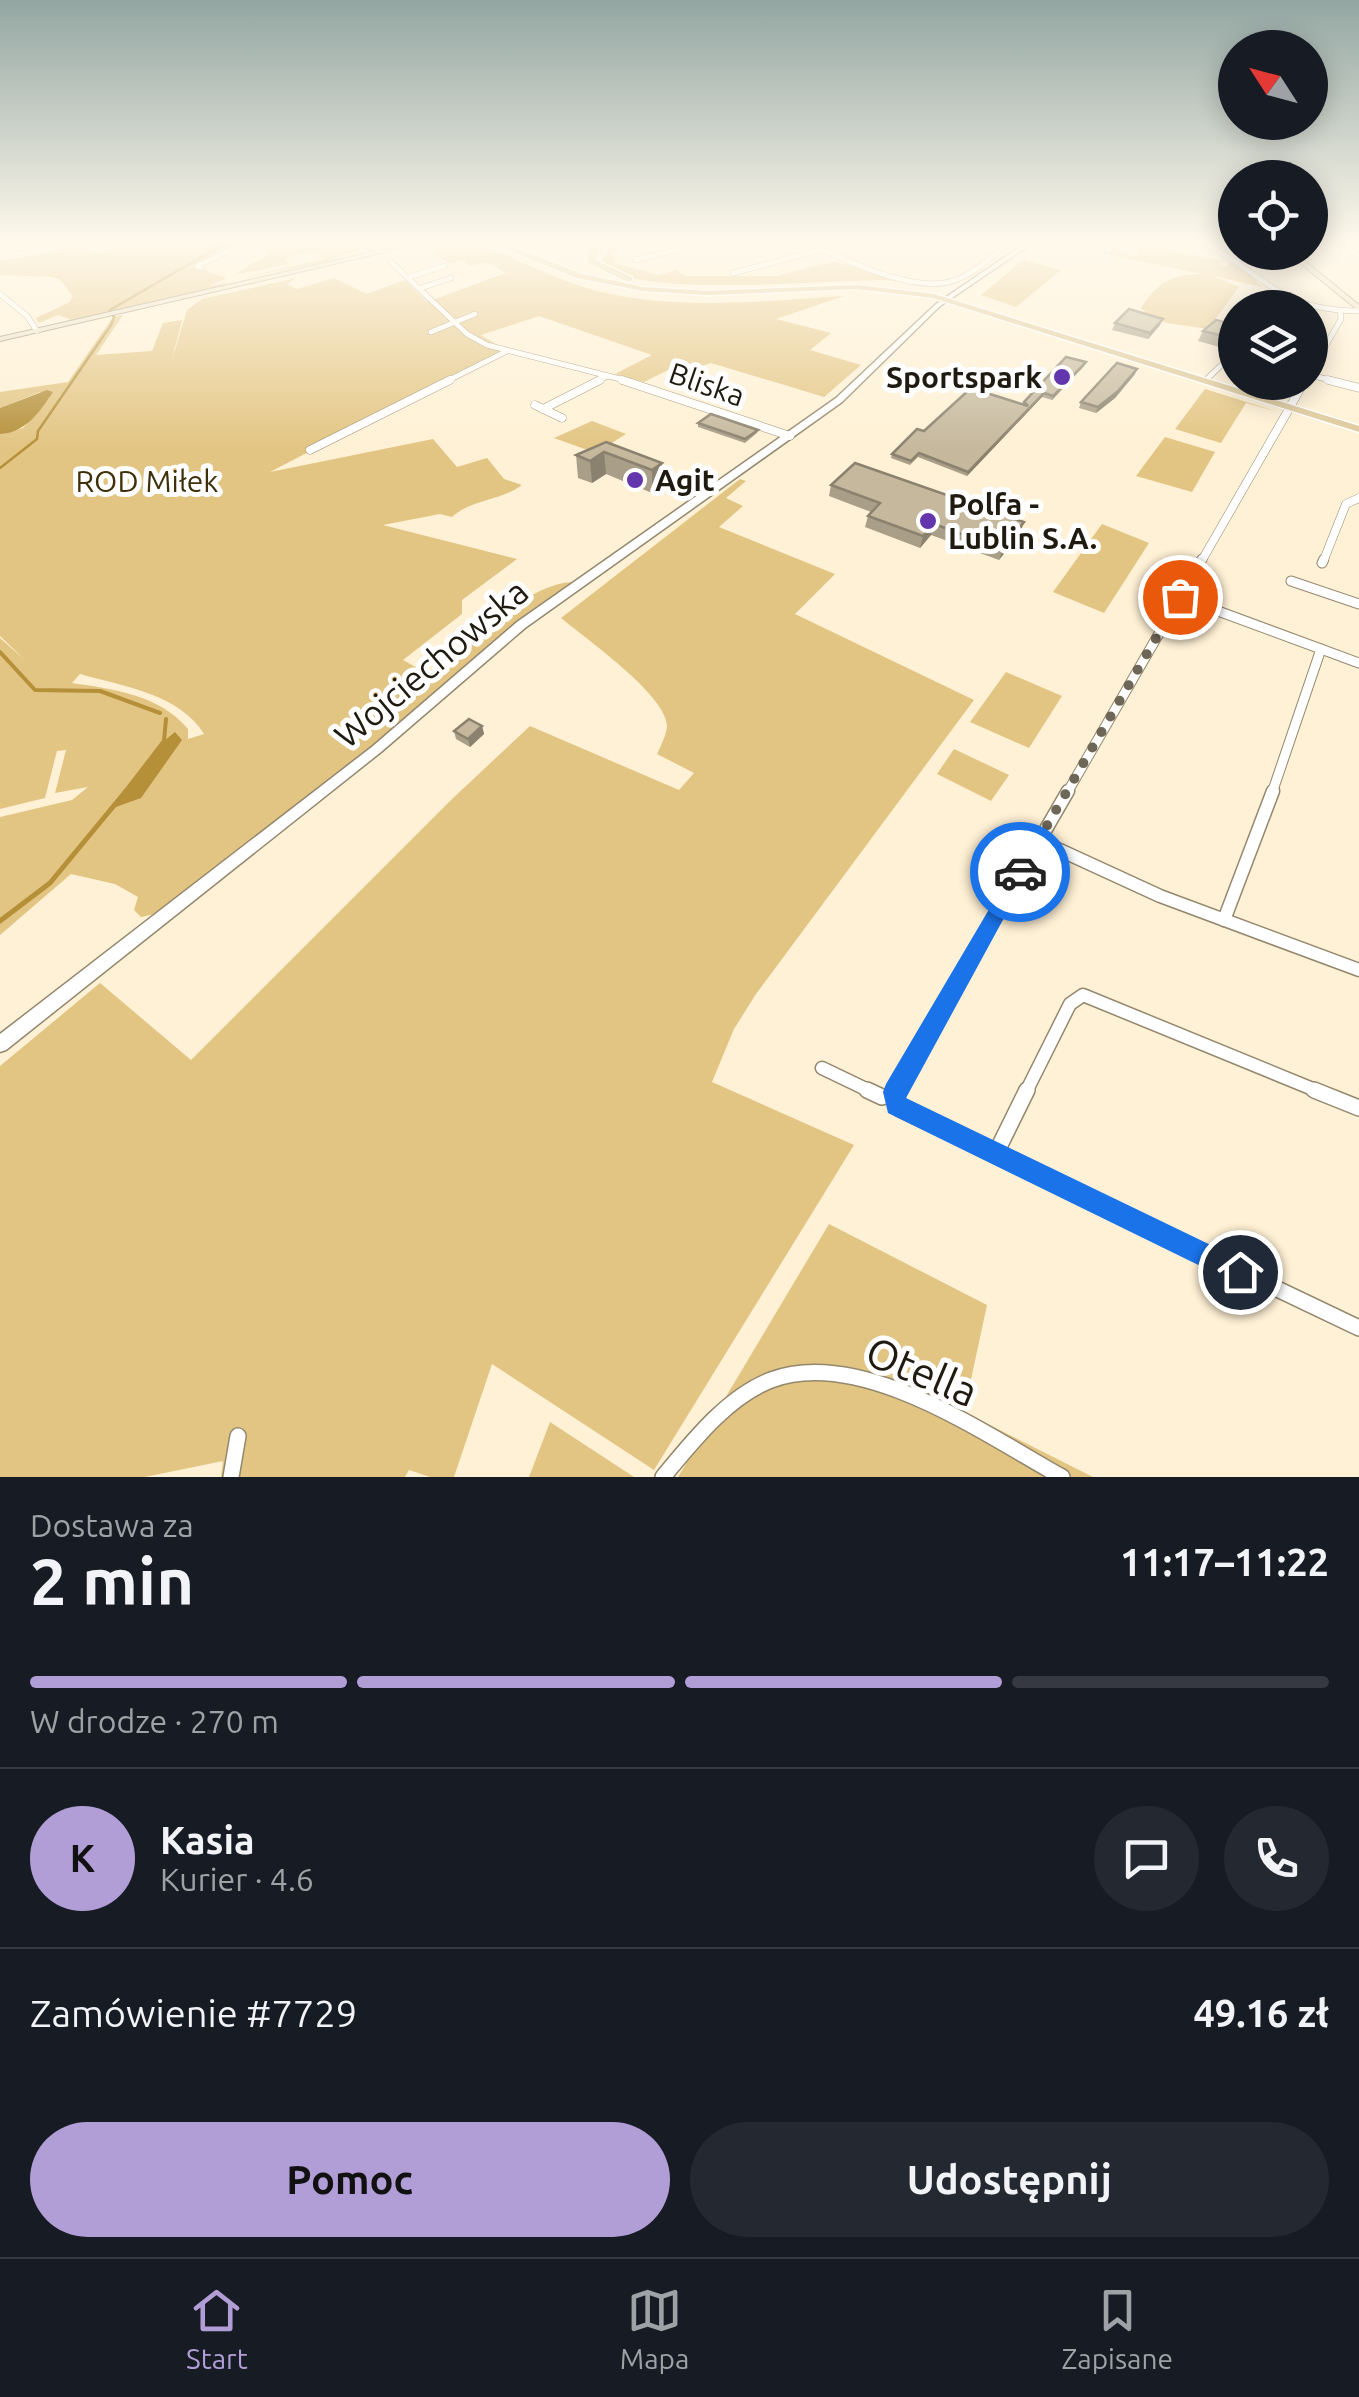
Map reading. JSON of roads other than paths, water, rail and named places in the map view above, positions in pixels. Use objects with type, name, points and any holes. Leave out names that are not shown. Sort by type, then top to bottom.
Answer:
[{"type":"main road","points":[[0,339],[127,311]]},
{"type":"main road","points":[[994,311],[1359,426]]},
{"type":"main road","points":[[995,311],[1290,407]]},
{"type":"street","points":[[21,311],[36,331]]},
{"type":"street","name":"Bliska","points":[[444,311],[473,338],[506,352],[609,376],[790,436]]},
{"type":"street","name":"Wojciechowska","points":[[2,1039],[377,749],[533,616],[850,392],[906,338],[941,311]]},
{"type":"street","points":[[1328,342],[1341,319],[1340,311]]},
{"type":"street","points":[[431,332],[475,314]]},
{"type":"street","points":[[310,450],[506,352]]},
{"type":"street","points":[[1208,378],[1218,368]]},
{"type":"street","points":[[562,418],[539,407],[609,376]]},
{"type":"street","points":[[1328,379],[1359,388]]},
{"type":"street","points":[[888,1094],[1294,400]]},
{"type":"street","points":[[1322,563],[1346,504],[1359,498]]},
{"type":"street","points":[[1291,581],[1359,604]]},
{"type":"street","points":[[1180,597],[1359,663]]},
{"type":"street","points":[[1224,920],[1288,752],[1321,649]]},
{"type":"street","points":[[1038,840],[1160,896],[1359,970]]},
{"type":"street","points":[[995,1155],[1077,996],[1359,1108]]},
{"type":"street","points":[[822,1068],[888,1094],[900,1109],[1359,1328]]},
{"type":"street","name":"Otella","points":[[663,1477],[709,1426],[770,1380],[809,1372],[843,1373],[884,1384],[1062,1477]]},
{"type":"street","points":[[231,1477],[238,1436]]},
{"type":"waterway","points":[[0,468],[37,439],[38,431],[111,325],[114,317],[111,311]]},
{"type":"waterway","points":[[0,652],[35,690],[100,691],[160,713]]},
{"type":"waterway","points":[[124,793],[164,741],[166,719]]},
{"type":"waterway","points":[[0,921],[50,883],[126,791]]},
{"type":"place","name":"Sportspark","points":[[1062,377]]},
{"type":"place","name":"Agit","points":[[635,480]]},
{"type":"place","name":"Polfa - Lublin S.A.","points":[[928,521]]},
{"type":"park label","name":"ROD Miłek","points":[[147,481]]}]
